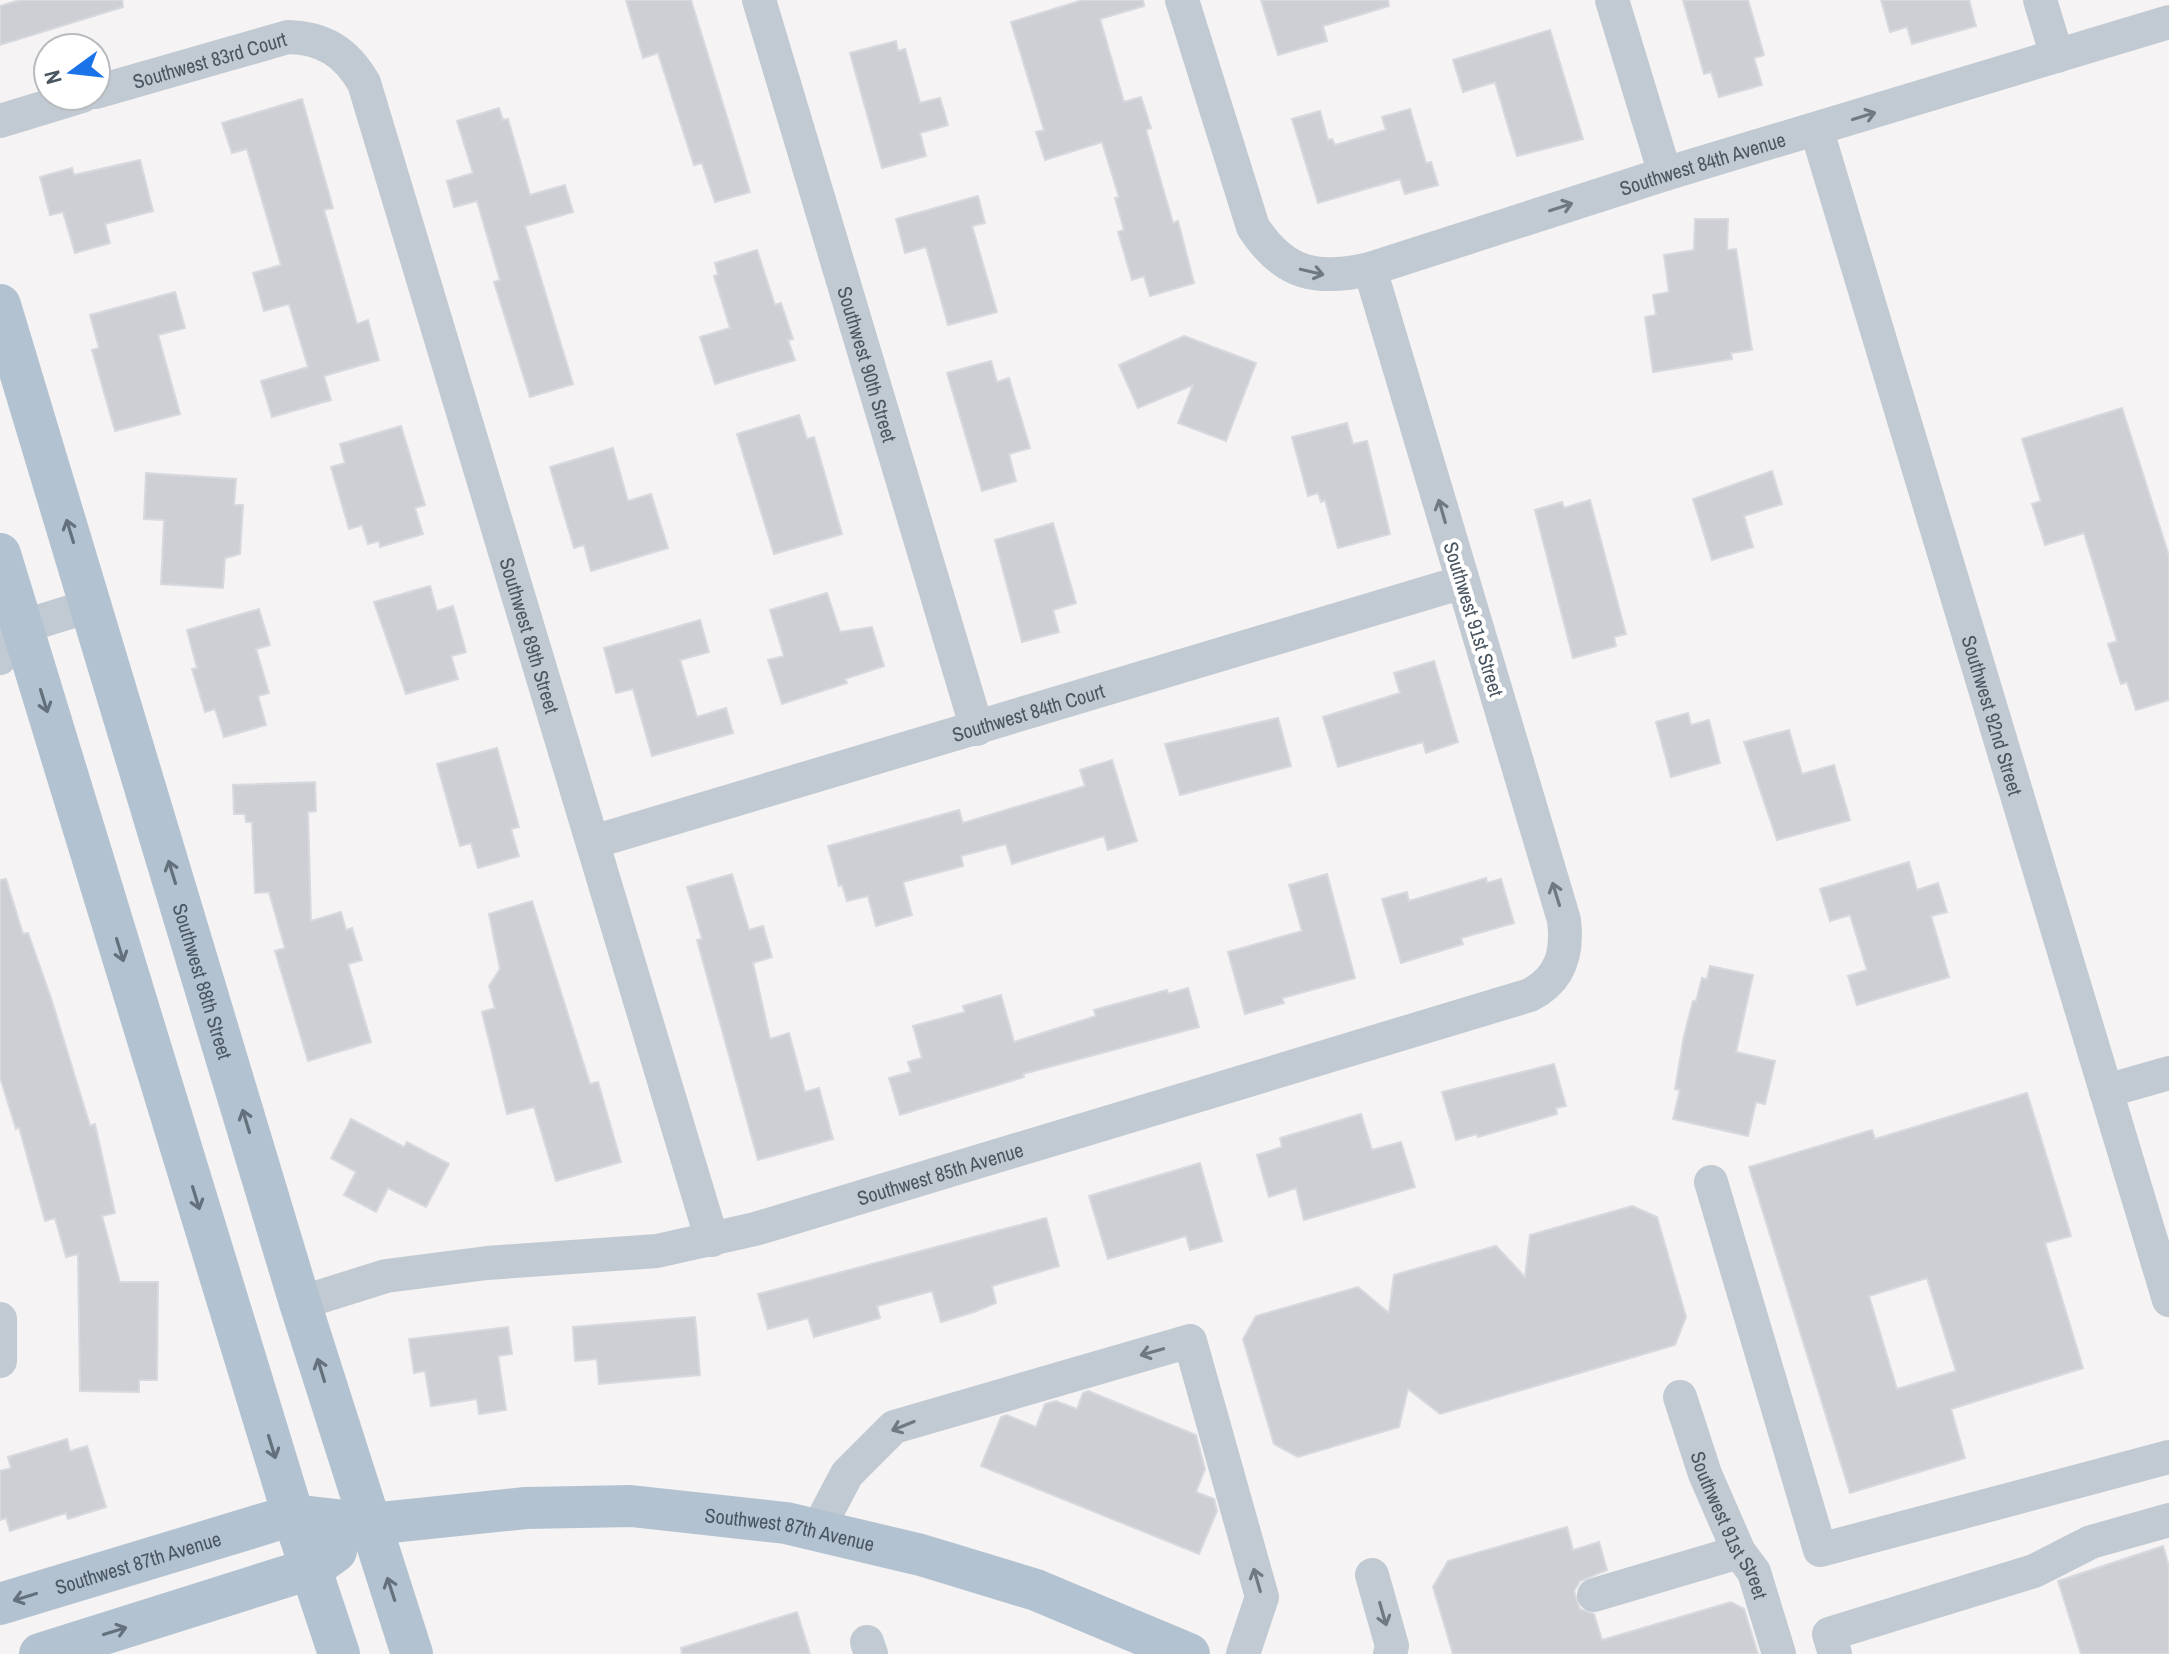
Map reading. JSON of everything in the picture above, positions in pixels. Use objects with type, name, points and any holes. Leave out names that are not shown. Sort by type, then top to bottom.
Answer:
[{"type":"main road","name":"Southwest 88th Street","points":[[0,305],[93,605],[300,1303],[412,1654]]},
{"type":"main road","points":[[0,554],[7,635],[339,1654]]},
{"type":"main road","name":"Southwest 87th Avenue","points":[[0,1604],[293,1515],[371,1524],[526,1508],[602,1505],[722,1514],[818,1529],[921,1555],[1036,1590],[1189,1654]]},
{"type":"main road","points":[[40,1654],[313,1568],[371,1524]]},
{"type":"street","name":"Southwest 90th Street","points":[[759,0],[977,729]]},
{"type":"street","name":"Southwest 84th Avenue","points":[[1182,0],[1253,227],[1272,252],[1302,271],[1321,276],[1370,269],[1665,174],[1817,131],[2169,22]]},
{"type":"street","points":[[1612,0],[1665,174]]},
{"type":"street","points":[[2040,0],[2057,56]]},
{"type":"street","name":"Southwest 83rd Court","points":[[112,87],[275,38],[300,37],[325,44]]},
{"type":"street","name":"Southwest 89th Street","points":[[325,44],[340,51],[354,66],[370,99],[712,1240]]},
{"type":"street","points":[[0,121],[32,111]]},
{"type":"street","name":"Southwest 92nd Street","points":[[1817,131],[2169,1300]]},
{"type":"street","name":"Southwest 91st Street","points":[[1370,269],[1564,920],[1565,942],[1559,970]]},
{"type":"street","name":"Southwest 84th Court","points":[[593,842],[1463,582]]},
{"type":"street","points":[[7,635],[93,605]]},
{"type":"street","name":"Southwest 85th Avenue","points":[[300,1303],[386,1276],[487,1263],[631,1254],[712,1240],[1501,1004],[1540,990],[1559,970]]},
{"type":"street","points":[[2106,1091],[2169,1073]]},
{"type":"street","points":[[1711,1182],[1820,1550],[2169,1457]]},
{"type":"street","points":[[0,1319],[0,1361]]},
{"type":"street","points":[[818,1529],[847,1474],[894,1427],[1190,1341],[1262,1597],[1243,1654]]},
{"type":"street","name":"Southwest 91st Street","points":[[1680,1397],[1705,1474],[1739,1552],[1754,1572],[1779,1654]]},
{"type":"street","points":[[1835,1654],[1829,1634],[2034,1571],[2091,1542],[2169,1520]]},
{"type":"street","points":[[1594,1595],[1739,1552]]},
{"type":"street","points":[[1372,1575],[1392,1646],[1390,1654]]},
{"type":"building","points":[[20,0],[122,0],[123,7],[42,32],[32,32],[32,35],[0,45],[0,6]]},
{"type":"building","points":[[626,0],[691,0],[750,192],[715,202],[702,163],[694,165],[658,53],[643,58]]},
{"type":"building","points":[[1083,0],[1143,0],[1144,6],[1100,19],[1124,102],[1141,97],[1151,128],[1146,130],[1173,223],[1178,221],[1194,283],[1150,296],[1144,276],[1132,280],[1118,232],[1124,230],[1115,198],[1119,197],[1102,142],[1045,160],[1036,132],[1044,130],[1011,22]]},
{"type":"building","points":[[1261,0],[1388,0],[1389,6],[1323,26],[1327,41],[1278,55]]},
{"type":"building","points":[[1683,0],[1748,0],[1764,55],[1754,58],[1762,85],[1719,97],[1711,72],[1704,74]]},
{"type":"building","points":[[1881,0],[1969,0],[1976,26],[1912,44],[1907,27],[1890,32]]},
{"type":"building","points":[[1550,30],[1583,139],[1517,156],[1495,82],[1463,92],[1453,60]]},
{"type":"building","points":[[896,41],[898,51],[905,49],[920,103],[940,98],[948,125],[920,133],[926,156],[882,168],[850,53]]},
{"type":"building","points":[[302,99],[333,208],[324,210],[357,324],[368,320],[379,360],[324,376],[331,400],[272,417],[261,381],[308,367],[289,304],[264,311],[253,273],[281,265],[247,149],[232,153],[222,123]]},
{"type":"building","points":[[499,108],[503,120],[508,119],[530,195],[565,185],[573,212],[525,226],[573,384],[530,397],[494,282],[500,280],[477,201],[454,207],[447,181],[473,173],[457,121]]},
{"type":"building","points":[[1410,109],[1426,163],[1431,162],[1438,185],[1405,194],[1400,179],[1318,203],[1292,119],[1320,111],[1328,140],[1332,139],[1335,145],[1386,130],[1382,117]]},
{"type":"building","points":[[140,160],[153,211],[105,224],[110,243],[75,253],[63,212],[50,215],[40,177],[72,168],[74,175]]},
{"type":"building","points":[[978,196],[985,223],[972,226],[997,312],[948,325],[926,247],[905,253],[896,219]]},
{"type":"building","points":[[1695,219],[1728,219],[1727,250],[1736,249],[1752,350],[1731,353],[1732,359],[1653,372],[1645,317],[1656,315],[1653,295],[1669,292],[1664,255],[1694,250]]},
{"type":"building","points":[[757,250],[775,305],[781,303],[793,339],[788,340],[795,360],[715,384],[700,337],[730,328],[714,276],[718,275],[715,263]]},
{"type":"building","points":[[175,292],[185,328],[158,335],[180,414],[115,431],[92,350],[99,348],[90,315]]},
{"type":"building","points":[[1184,336],[1256,363],[1226,441],[1178,423],[1193,385],[1138,408],[1119,365]]},
{"type":"building","points":[[991,361],[997,382],[1009,378],[1030,448],[1009,454],[1016,481],[982,491],[947,373]]},
{"type":"building","points":[[2122,408],[2169,556],[2169,700],[2136,710],[2127,682],[2121,684],[2108,644],[2117,641],[2084,533],[2045,545],[2032,504],[2041,501],[2022,439]]},
{"type":"building","points":[[799,415],[807,439],[814,437],[842,534],[774,554],[737,434]]},
{"type":"building","points":[[1347,423],[1353,444],[1367,441],[1390,534],[1338,548],[1325,500],[1321,502],[1318,493],[1308,496],[1292,437]]},
{"type":"building","points":[[401,426],[425,505],[415,508],[423,534],[380,547],[379,541],[368,544],[362,525],[349,529],[331,467],[345,463],[340,444]]},
{"type":"building","points":[[613,448],[628,501],[651,494],[668,548],[591,571],[584,545],[574,548],[550,467]]},
{"type":"building","points":[[1772,471],[1782,504],[1744,516],[1753,547],[1712,560],[1693,499]]},
{"type":"building","points":[[146,473],[236,479],[234,505],[243,505],[240,554],[225,558],[223,588],[161,584],[164,520],[144,519]]},
{"type":"building","points":[[1590,500],[1626,634],[1614,637],[1616,646],[1573,658],[1535,510],[1562,502],[1564,508]]},
{"type":"building","points":[[1053,523],[1076,603],[1053,610],[1059,632],[1022,642],[995,540]]},
{"type":"building","points":[[430,586],[437,611],[453,606],[466,652],[451,656],[458,679],[406,694],[374,602]]},
{"type":"building","points":[[827,593],[840,632],[872,627],[884,666],[845,679],[847,683],[782,704],[768,660],[784,656],[770,610]]},
{"type":"building","points":[[259,609],[270,645],[256,649],[269,693],[258,696],[266,725],[224,737],[215,709],[205,712],[192,669],[197,668],[187,630]]},
{"type":"building","points":[[700,620],[709,652],[680,660],[697,717],[726,708],[733,733],[652,756],[633,689],[616,693],[604,648]]},
{"type":"building","points":[[1434,661],[1458,742],[1426,753],[1423,742],[1338,767],[1323,717],[1400,693],[1394,673]]},
{"type":"building","points":[[1688,713],[1691,725],[1709,720],[1720,763],[1671,777],[1656,722]]},
{"type":"building","points":[[1278,718],[1291,766],[1180,795],[1165,744]]},
{"type":"building","points":[[1789,730],[1802,774],[1834,765],[1850,820],[1777,840],[1744,742]]},
{"type":"building","points":[[497,748],[519,827],[511,829],[519,856],[478,868],[471,843],[460,846],[437,764]]},
{"type":"building","points":[[1112,760],[1137,841],[1108,850],[1104,836],[1012,864],[1006,844],[961,856],[963,866],[903,882],[912,915],[876,926],[868,896],[847,901],[842,885],[839,886],[828,846],[959,810],[963,823],[1085,786],[1080,770]]},
{"type":"building","points":[[315,782],[316,811],[308,812],[311,921],[341,912],[346,930],[352,928],[362,960],[348,964],[371,1042],[308,1061],[275,951],[285,948],[269,892],[255,893],[252,822],[246,822],[245,814],[234,814],[233,785]]},
{"type":"building","points":[[1909,862],[1917,890],[1938,883],[1947,912],[1931,916],[1949,977],[1857,1005],[1848,976],[1867,970],[1850,915],[1830,921],[1820,889]]},
{"type":"building","points":[[732,874],[749,930],[763,926],[772,957],[753,963],[770,1039],[789,1033],[805,1092],[819,1088],[833,1139],[758,1160],[697,940],[702,939],[687,887]]},
{"type":"building","points":[[1327,874],[1355,978],[1282,998],[1284,1003],[1245,1014],[1228,952],[1302,931],[1289,885]]},
{"type":"building","points":[[1486,878],[1487,883],[1501,879],[1514,923],[1461,938],[1463,944],[1401,963],[1382,899],[1407,892],[1409,901]]},
{"type":"building","points":[[6,879],[23,934],[28,933],[51,998],[90,1126],[95,1124],[115,1213],[102,1216],[120,1282],[158,1282],[157,1380],[139,1380],[139,1392],[80,1391],[78,1254],[66,1257],[55,1218],[45,1221],[19,1127],[16,1129],[0,1077],[0,880]]},
{"type":"building","points":[[532,901],[590,1084],[598,1082],[621,1162],[556,1181],[534,1107],[507,1114],[482,1012],[495,1008],[489,986],[500,969],[489,914]]},
{"type":"building","points":[[1710,966],[1753,975],[1736,1052],[1775,1061],[1765,1104],[1756,1102],[1748,1136],[1673,1119],[1680,1090],[1675,1089],[1684,1036],[1693,1001],[1696,1001],[1702,978],[1707,979]]},
{"type":"building","points":[[1188,988],[1199,1027],[1023,1074],[1024,1077],[900,1115],[889,1078],[911,1072],[908,1062],[922,1058],[913,1026],[965,1012],[963,1006],[1001,995],[1014,1042],[1096,1016],[1094,1010],[1167,990],[1168,994]]},
{"type":"building","points":[[1554,1064],[1566,1106],[1556,1108],[1557,1114],[1478,1137],[1477,1134],[1456,1140],[1442,1092]]},
{"type":"building","points":[[2027,1093],[2071,1236],[2045,1243],[2083,1368],[1951,1409],[1965,1458],[1850,1493],[1749,1167],[1872,1130],[1875,1139]],"holes":[[[1927,1278],[1956,1371],[1897,1389],[1869,1296]]]},
{"type":"building","points":[[1361,1114],[1372,1150],[1401,1142],[1415,1187],[1304,1220],[1296,1188],[1269,1197],[1257,1155],[1282,1147],[1280,1138]]},
{"type":"building","points":[[351,1119],[404,1147],[407,1142],[449,1164],[426,1207],[388,1188],[376,1212],[344,1195],[356,1172],[331,1158]]},
{"type":"building","points":[[1200,1163],[1222,1241],[1190,1250],[1186,1236],[1108,1259],[1089,1196]]},
{"type":"building","points":[[1632,1206],[1657,1217],[1686,1317],[1675,1345],[1440,1414],[1408,1389],[1399,1427],[1298,1457],[1274,1444],[1243,1339],[1256,1316],[1358,1287],[1389,1313],[1394,1275],[1496,1246],[1525,1277],[1530,1235]]},
{"type":"building","points":[[1046,1218],[1059,1266],[992,1286],[996,1303],[974,1312],[941,1322],[932,1291],[877,1306],[880,1318],[814,1337],[808,1318],[768,1329],[758,1294]]},
{"type":"building","points":[[695,1317],[700,1375],[599,1384],[597,1359],[575,1361],[573,1327]]},
{"type":"building","points":[[508,1327],[512,1354],[498,1356],[506,1410],[479,1414],[477,1399],[431,1406],[425,1371],[414,1373],[409,1339]]},
{"type":"building","points":[[1088,1391],[1196,1435],[1205,1469],[1196,1492],[1214,1499],[1217,1511],[1199,1554],[981,1466],[1001,1417],[1007,1415],[1036,1427],[1045,1404],[1056,1401],[1077,1409],[1083,1393]]},
{"type":"building","points":[[67,1439],[70,1451],[87,1446],[106,1507],[68,1519],[66,1513],[10,1531],[6,1518],[0,1520],[0,1471],[11,1468],[8,1457]]},
{"type":"building","points":[[1567,1527],[1573,1550],[1599,1542],[1607,1570],[1580,1581],[1574,1591],[1580,1609],[1594,1614],[1602,1640],[1731,1602],[1744,1609],[1758,1654],[1453,1654],[1433,1587],[1448,1561]]},
{"type":"building","points":[[2163,1546],[2169,1567],[2169,1654],[2081,1654],[2058,1581]]},
{"type":"building","points":[[797,1612],[810,1654],[682,1654],[681,1648]]}]
